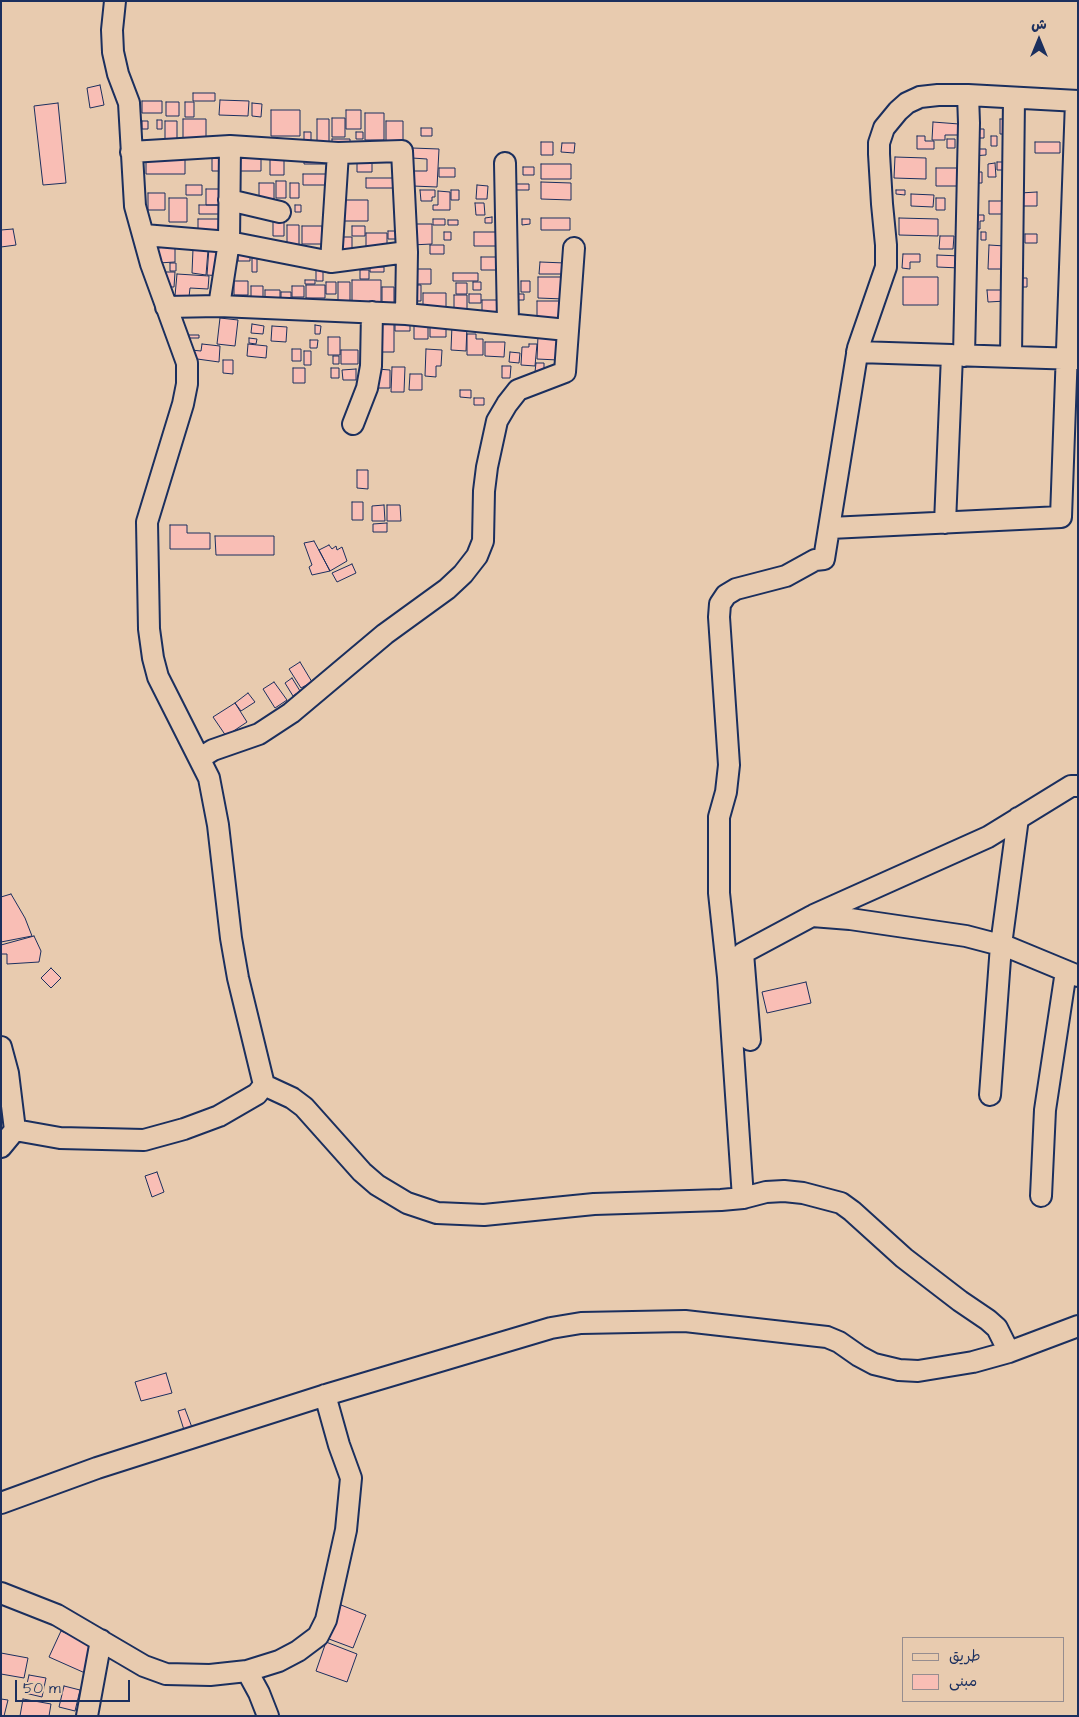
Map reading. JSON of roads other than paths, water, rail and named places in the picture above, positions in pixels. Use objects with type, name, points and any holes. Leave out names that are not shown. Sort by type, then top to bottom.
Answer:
[{"type":"street","points":[[115,1],[112,30],[113,52],[118,74],[129,102],[135,206],[151,264],[187,363],[187,384],[147,522],[149,629],[158,677],[209,778],[218,825],[231,938],[238,978],[264,1085]]},
{"type":"street","points":[[945,523],[958,356],[969,123],[968,95]]},
{"type":"street","points":[[744,1198],[728,977],[719,893],[719,817],[726,792],[729,765],[718,611],[726,595],[736,589],[786,576],[815,560],[824,559],[860,337],[886,267],[879,154],[879,143],[884,128],[898,111],[920,97],[968,95],[1077,101],[1070,452],[1061,518],[830,528]]},
{"type":"street","points":[[1011,357],[1014,99]]},
{"type":"street","points":[[131,152],[230,146],[338,153],[402,151],[407,252],[406,314]]},
{"type":"street","points":[[219,306],[229,242],[230,146]]},
{"type":"street","points":[[331,262],[338,153]]},
{"type":"street","points":[[505,163],[508,323]]},
{"type":"street","points":[[229,200],[280,212]]},
{"type":"street","points":[[144,235],[229,242],[331,262],[407,252]]},
{"type":"street","points":[[200,758],[213,750],[259,734],[291,713],[385,634],[429,603],[464,574],[477,556],[483,541],[484,491],[497,421],[518,390],[566,372],[567,330],[574,248]]},
{"type":"street","points":[[166,308],[219,306],[372,312],[508,323],[567,330]]},
{"type":"street","points":[[353,424],[367,388],[371,366],[372,312]]},
{"type":"street","points":[[857,352],[1072,359]]},
{"type":"street","points":[[750,1040],[743,953],[812,916],[988,837],[1071,786],[1078,786]]},
{"type":"street","points":[[990,1095],[1001,945],[1018,818]]},
{"type":"street","points":[[812,916],[850,919],[956,935],[1001,945],[1072,974],[1045,1110],[1041,1196]]},
{"type":"street","points":[[1,1047],[8,1073],[15,1130],[1,1147]]},
{"type":"street","points":[[264,1085],[292,1098],[304,1107],[362,1172],[377,1185],[408,1204],[426,1210],[484,1215],[594,1204],[721,1200],[744,1198],[766,1192],[784,1191],[803,1193],[841,1203],[871,1227],[904,1258],[988,1320],[997,1328],[1010,1352]]},
{"type":"street","points":[[15,1130],[60,1138],[144,1140],[184,1129],[219,1116],[256,1094],[264,1085]]},
{"type":"street","points":[[1,1503],[97,1468],[325,1395],[526,1335],[551,1328],[581,1323],[685,1321],[827,1337],[839,1342],[874,1364],[899,1370],[918,1371],[972,1362],[1010,1352],[1078,1326]]},
{"type":"street","points":[[1,1593],[57,1615],[144,1666],[166,1674],[210,1675],[247,1670],[279,1660],[298,1651],[318,1636],[326,1620],[346,1530],[351,1478],[339,1445],[325,1395]]},
{"type":"street","points":[[86,1716],[101,1640]]},
{"type":"street","points":[[247,1670],[268,1716]]}]
